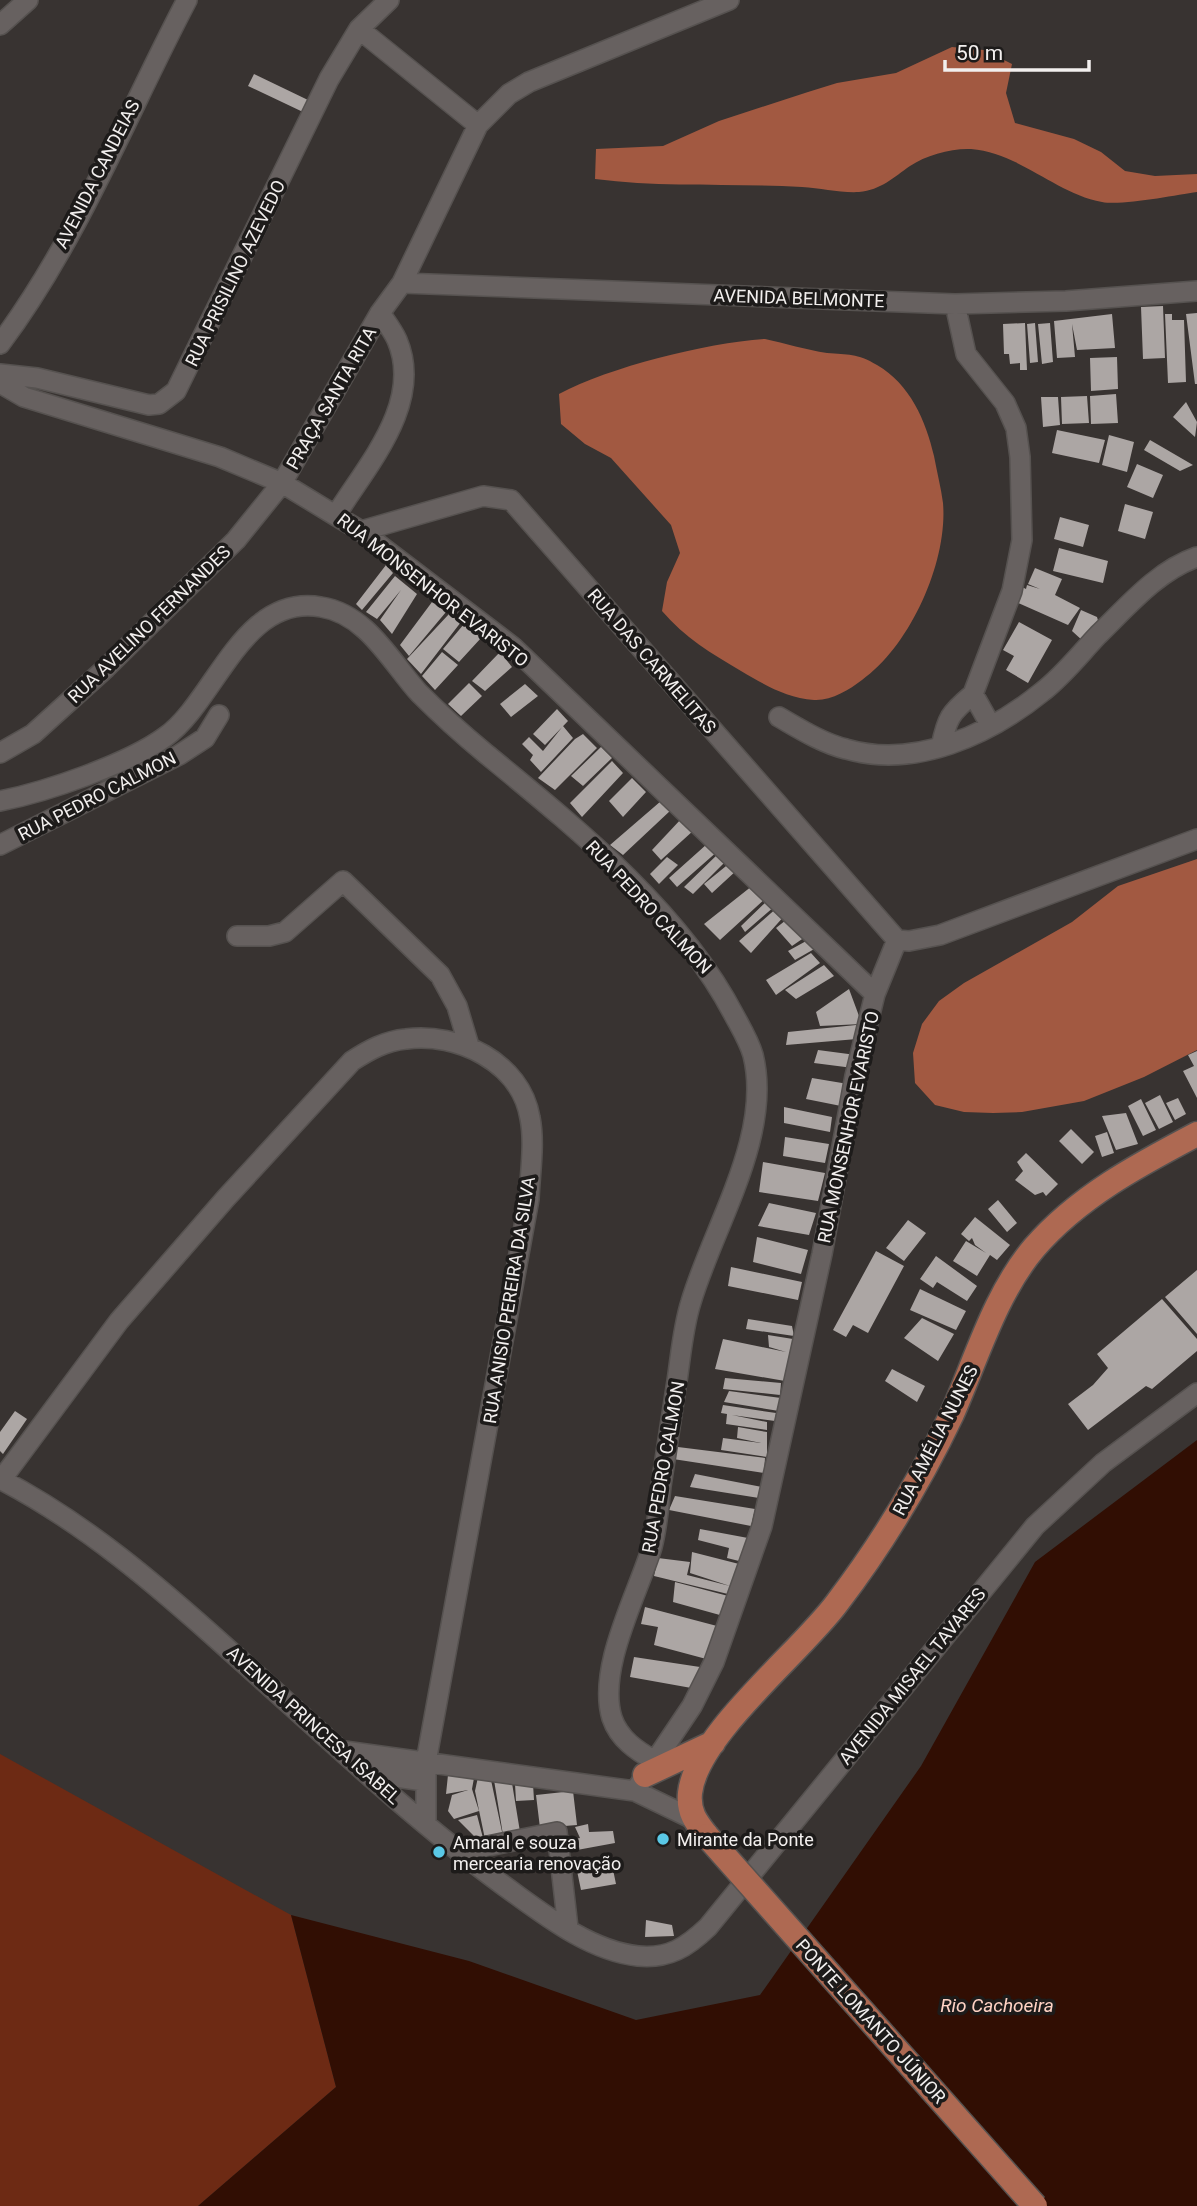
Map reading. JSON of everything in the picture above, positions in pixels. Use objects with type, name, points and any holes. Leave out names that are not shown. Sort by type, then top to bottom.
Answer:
[{"type":"main road","name":"RUA AMÉLIA NUNES","points":[[700,1827],[690,1792],[695,1773],[713,1743],[836,1605],[877,1548],[913,1490],[1007,1291],[1032,1250],[1068,1212],[1143,1162],[1197,1134]]},
{"type":"main road","points":[[645,1776],[713,1743]]},
{"type":"main road","name":"PONTE LOMANTO JÚNIOR","points":[[700,1827],[1035,2206]]},
{"type":"street","points":[[0,25],[28,0]]},
{"type":"street","name":"AVENIDA CANDEIAS","points":[[0,344],[25,308],[91,192],[187,0]]},
{"type":"street","name":"RUA PRISILINO AZEVEDO","points":[[0,374],[37,378],[149,405],[159,404],[176,391],[329,79],[359,29],[389,0]]},
{"type":"street","name":"PRAÇA SANTA RITA","points":[[282,482],[380,313],[402,283],[478,125],[509,94],[529,82],[729,0]]},
{"type":"street","points":[[359,29],[478,125]]},
{"type":"street","name":"AVENIDA BELMONTE","points":[[402,283],[955,304],[1197,291]]},
{"type":"street","points":[[941,747],[946,721],[973,694],[1012,591],[1022,540],[1022,483],[1016,428],[1005,403],[966,354],[955,304]]},
{"type":"street","name":"PRAÇA SANTA RITA","points":[[336,515],[394,424],[403,390],[402,359],[397,340],[380,313]]},
{"type":"street","name":"RUA MONSENHOR EVARISTO","points":[[0,383],[24,397],[220,457],[282,482],[361,531],[513,647],[876,994],[855,1076],[822,1254],[762,1526],[714,1662],[692,1706],[645,1776]]},
{"type":"street","name":"RUA AVELINO FERNANDES","points":[[1,746],[33,734],[181,595],[236,540],[282,482]]},
{"type":"street","name":"RUA DAS CARMELITAS","points":[[361,531],[483,496],[511,500],[897,940]]},
{"type":"street","points":[[779,717],[846,749],[883,756],[915,755],[941,747],[991,726],[1043,692],[1140,593],[1165,572],[1197,556]]},
{"type":"street","name":"RUA PEDRO CALMON","points":[[0,801],[32,795],[68,782],[156,743],[177,727],[251,632],[272,617],[293,608],[321,607],[353,619],[442,716],[579,832],[710,970],[752,1051],[756,1074],[756,1104],[735,1186],[687,1317],[653,1543],[614,1657],[610,1686],[611,1717],[621,1735],[638,1752],[645,1776]]},
{"type":"street","points":[[973,694],[991,726]]},
{"type":"street","name":"RUA PEDRO CALMON","points":[[0,845],[190,749],[205,737],[219,715]]},
{"type":"street","points":[[876,994],[897,940],[909,941],[940,935],[1197,839]]},
{"type":"street","points":[[237,936],[285,932],[343,881],[440,975],[457,1006],[469,1046]]},
{"type":"street","name":"RUA ANISIO PEREIRA DA SILVA","points":[[1,1479],[119,1321],[226,1198],[352,1061],[377,1046],[406,1039],[436,1038],[469,1046],[496,1063],[516,1085],[530,1117],[529,1199],[425,1772],[426,1824]]},
{"type":"street","name":"AVENIDA MISAEL TAVARES","points":[[637,1956],[665,1956],[687,1946],[708,1927],[1035,1526],[1103,1463],[1197,1393]]},
{"type":"street","name":"AVENIDA PRINCESA ISABEL","points":[[1,1479],[86,1530],[186,1611],[366,1773],[459,1852],[568,1928],[611,1949],[637,1956]]},
{"type":"street","points":[[344,1751],[425,1772]]},
{"type":"street","points":[[366,1773],[645,1776],[700,1827]]},
{"type":"street","points":[[459,1852],[557,1832],[568,1928]]},
{"type":"shaded area","points":[[952,47],[984,50],[1012,64],[1006,93],[1015,123],[1074,139],[1101,152],[1125,171],[1155,176],[1197,174],[1197,192],[1135,201],[1102,202],[1069,190],[1006,158],[971,149],[931,156],[916,162],[881,186],[859,192],[802,187],[595,179],[596,149],[663,146],[719,121],[808,92],[837,83],[896,73]]},
{"type":"shaded area","points":[[765,339],[819,352],[858,356],[889,373],[915,404],[921,417],[931,443],[942,497],[943,526],[939,551],[932,576],[910,625],[879,665],[862,680],[827,699],[794,697],[767,686],[689,637],[662,611],[667,582],[680,553],[671,525],[611,458],[585,444],[561,424],[559,394],[580,384],[631,366],[687,351]]},
{"type":"shaded area","points":[[1197,859],[1197,1050],[1144,1077],[1084,1101],[1022,1112],[964,1112],[935,1105],[915,1083],[913,1053],[922,1024],[939,1001],[964,983],[1072,922],[1118,886]]},
{"type":"shaded area","points":[[0,1754],[291,1915],[336,2087],[198,2206],[0,2206]]},
{"type":"water","name":"Rio Cachoeira","points":[[1197,1440],[1197,2206],[198,2206],[336,2087],[291,1915],[469,1961],[636,2020],[760,1995],[921,1766],[1035,1562]]},
{"type":"building","points":[[254,74],[308,100],[303,112],[248,86]]},
{"type":"building","points":[[1163,306],[1165,358],[1143,359],[1141,307]]},
{"type":"building","points":[[1197,313],[1197,384],[1195,384],[1186,314]]},
{"type":"building","points":[[1112,314],[1115,348],[1077,350],[1072,324],[1075,357],[1057,358],[1054,321]]},
{"type":"building","points":[[1165,314],[1172,314],[1172,320],[1184,320],[1186,382],[1168,383]]},
{"type":"building","points":[[1025,323],[1027,370],[1020,370],[1020,363],[1010,364],[1009,354],[1004,354],[1003,324]]},
{"type":"building","points":[[1035,323],[1038,362],[1030,363],[1027,324]]},
{"type":"building","points":[[1050,323],[1053,362],[1042,364],[1038,324]]},
{"type":"building","points":[[1117,357],[1118,389],[1091,391],[1090,358]]},
{"type":"building","points":[[1116,394],[1118,423],[1091,424],[1090,396]]},
{"type":"building","points":[[1087,396],[1089,423],[1062,424],[1061,397]]},
{"type":"building","points":[[1041,397],[1058,397],[1060,425],[1043,427]]},
{"type":"building","points":[[1186,402],[1197,422],[1195,437],[1173,417]]},
{"type":"building","points":[[1057,430],[1105,440],[1099,463],[1052,453]]},
{"type":"building","points":[[1109,435],[1134,442],[1127,472],[1102,465]]},
{"type":"building","points":[[1150,440],[1193,465],[1180,471],[1144,450]]},
{"type":"building","points":[[1137,464],[1163,475],[1153,498],[1127,487]]},
{"type":"building","points":[[1125,504],[1153,512],[1145,539],[1118,531]]},
{"type":"building","points":[[1060,517],[1089,525],[1083,547],[1054,539]]},
{"type":"building","points":[[1059,548],[1108,561],[1103,583],[1053,571]]},
{"type":"building","points":[[386,565],[393,573],[362,610],[356,604]]},
{"type":"building","points":[[1035,568],[1062,579],[1055,595],[1080,608],[1068,625],[1016,602],[1022,587],[1026,589],[1027,585],[1040,589],[1028,584]]},
{"type":"building","points":[[395,576],[417,594],[392,634],[380,620],[401,590],[377,619],[366,612]]},
{"type":"building","points":[[432,602],[446,612],[409,656],[400,645]]},
{"type":"building","points":[[1081,610],[1097,617],[1099,624],[1083,641],[1072,631]]},
{"type":"building","points":[[449,614],[461,622],[421,674],[407,659]]},
{"type":"building","points":[[1019,622],[1052,640],[1028,683],[1006,670],[1014,656],[1003,650]]},
{"type":"building","points":[[464,624],[481,638],[459,662],[443,649]]},
{"type":"building","points":[[442,652],[458,665],[435,690],[422,676]]},
{"type":"building","points":[[500,652],[512,667],[485,691],[472,681]]},
{"type":"building","points":[[469,683],[482,696],[461,716],[448,704]]},
{"type":"building","points":[[525,684],[538,696],[511,717],[500,704]]},
{"type":"building","points":[[557,709],[568,721],[545,745],[533,734]]},
{"type":"building","points":[[563,726],[573,738],[541,772],[530,760],[533,755],[522,744],[529,737],[543,751]]},
{"type":"building","points":[[583,734],[597,748],[555,790],[538,778],[575,739]]},
{"type":"building","points":[[601,747],[612,758],[583,786],[571,776]]},
{"type":"building","points":[[612,761],[623,773],[582,817],[570,803]]},
{"type":"building","points":[[632,778],[646,792],[623,817],[609,801]]},
{"type":"building","points":[[661,801],[671,810],[623,855],[610,845]]},
{"type":"building","points":[[682,818],[694,830],[661,860],[652,850]]},
{"type":"building","points":[[707,844],[719,850],[677,887],[669,878]]},
{"type":"building","points":[[720,852],[729,858],[693,894],[684,887]]},
{"type":"building","points":[[667,857],[678,865],[659,884],[650,874]]},
{"type":"building","points":[[731,862],[737,870],[712,893],[704,884]]},
{"type":"building","points":[[752,886],[766,898],[720,940],[704,924]]},
{"type":"building","points":[[768,900],[775,906],[745,932],[741,926]]},
{"type":"building","points":[[779,906],[786,914],[751,953],[739,941]]},
{"type":"building","points":[[791,916],[808,935],[792,946],[776,928]]},
{"type":"building","points":[[808,940],[816,948],[795,960],[788,951]]},
{"type":"building","points":[[811,953],[820,963],[776,995],[766,980]]},
{"type":"building","points":[[824,965],[834,976],[796,999],[785,990]]},
{"type":"building","points":[[849,989],[862,1024],[820,1026],[816,1012]]},
{"type":"building","points":[[856,1025],[857,1039],[786,1045],[788,1032]]},
{"type":"building","points":[[818,1050],[856,1055],[853,1068],[814,1063]]},
{"type":"building","points":[[1197,1051],[1197,1098],[1183,1071],[1194,1066],[1188,1055]]},
{"type":"building","points":[[812,1078],[848,1084],[841,1106],[806,1099]]},
{"type":"building","points":[[1160,1095],[1173,1122],[1159,1129],[1145,1103]]},
{"type":"building","points":[[1178,1098],[1186,1114],[1175,1120],[1166,1103]]},
{"type":"building","points":[[1141,1099],[1156,1130],[1143,1136],[1128,1106]]},
{"type":"building","points":[[784,1107],[832,1117],[830,1132],[784,1123]]},
{"type":"building","points":[[1126,1113],[1138,1144],[1116,1150],[1102,1116]]},
{"type":"building","points":[[1071,1129],[1094,1152],[1082,1164],[1059,1141]]},
{"type":"building","points":[[1107,1132],[1114,1153],[1102,1157],[1095,1136]]},
{"type":"building","points":[[785,1137],[829,1144],[825,1163],[783,1156]]},
{"type":"building","points":[[1026,1153],[1058,1184],[1046,1196],[1043,1192],[1035,1195],[1015,1180],[1023,1171],[1017,1162]]},
{"type":"building","points":[[763,1162],[825,1173],[818,1201],[759,1192]]},
{"type":"building","points":[[998,1200],[1017,1223],[1007,1232],[988,1209]]},
{"type":"building","points":[[769,1203],[816,1213],[809,1235],[758,1226]]},
{"type":"building","points":[[975,1217],[1010,1245],[997,1260],[990,1255],[977,1276],[953,1261],[966,1241],[986,1253],[975,1245],[972,1238],[969,1241],[961,1234]]},
{"type":"building","points":[[908,1220],[926,1233],[904,1261],[886,1248]]},
{"type":"building","points":[[757,1237],[808,1250],[801,1274],[753,1262]]},
{"type":"building","points":[[876,1251],[904,1266],[868,1333],[853,1325],[846,1337],[833,1330]]},
{"type":"building","points":[[936,1256],[977,1286],[967,1301],[937,1282],[933,1288],[920,1279]]},
{"type":"building","points":[[731,1267],[802,1282],[798,1300],[728,1286]]},
{"type":"building","points":[[1197,1270],[1197,1334],[1165,1297]]},
{"type":"building","points":[[920,1289],[966,1311],[956,1330],[910,1310]]},
{"type":"building","points":[[1162,1299],[1197,1339],[1197,1351],[1152,1389],[1146,1386],[1088,1430],[1068,1404],[1093,1385],[1108,1368],[1097,1354]]},
{"type":"building","points":[[922,1318],[954,1334],[938,1361],[904,1338]]},
{"type":"building","points":[[748,1319],[792,1326],[794,1336],[746,1329]]},
{"type":"building","points":[[768,1335],[793,1339],[785,1381],[715,1369],[723,1339],[786,1352],[769,1347]]},
{"type":"building","points":[[892,1369],[925,1386],[917,1402],[885,1381]]},
{"type":"building","points":[[725,1378],[781,1383],[780,1395],[723,1389]]},
{"type":"building","points":[[729,1391],[781,1398],[779,1411],[724,1402]]},
{"type":"building","points":[[723,1405],[776,1413],[775,1421],[732,1415],[767,1422],[767,1430],[726,1424],[727,1414],[721,1413]]},
{"type":"building","points":[[15,1411],[27,1419],[3,1454],[0,1451],[0,1432]]},
{"type":"building","points":[[738,1427],[767,1432],[767,1457],[721,1450],[723,1438],[761,1443],[737,1438]]},
{"type":"building","points":[[678,1447],[765,1458],[764,1473],[673,1459]]},
{"type":"building","points":[[695,1474],[762,1487],[759,1498],[690,1487]]},
{"type":"building","points":[[675,1496],[755,1509],[751,1526],[669,1510]]},
{"type":"building","points":[[700,1529],[748,1538],[743,1562],[727,1558],[729,1548],[698,1540]]},
{"type":"building","points":[[692,1552],[743,1565],[732,1595],[654,1576],[658,1558],[690,1562],[687,1575],[730,1586],[690,1573]]},
{"type":"building","points":[[675,1582],[732,1597],[727,1617],[673,1602]]},
{"type":"building","points":[[645,1607],[717,1626],[710,1660],[654,1645],[658,1627],[641,1624]]},
{"type":"building","points":[[634,1657],[700,1667],[697,1689],[630,1677]]},
{"type":"building","points":[[448,1775],[474,1778],[472,1789],[479,1811],[454,1819],[448,1811],[452,1795],[468,1790],[446,1794]]},
{"type":"building","points":[[478,1777],[491,1780],[504,1841],[486,1844],[475,1791]]},
{"type":"building","points":[[494,1780],[512,1783],[521,1838],[504,1841]]},
{"type":"building","points":[[515,1784],[533,1784],[534,1800],[516,1801]]},
{"type":"building","points":[[573,1791],[577,1825],[540,1828],[536,1795]]},
{"type":"building","points":[[477,1815],[483,1838],[477,1839],[458,1820]]},
{"type":"building","points":[[588,1824],[589,1832],[613,1831],[615,1843],[577,1850],[575,1839],[580,1838],[575,1827]]},
{"type":"building","points":[[611,1860],[616,1884],[581,1890],[576,1866]]},
{"type":"building","points":[[646,1920],[672,1925],[674,1936],[645,1937]]},
{"type":"place","name":"Mirante da Ponte","points":[[663,1839]]},
{"type":"place","name":"Amaral e souza mercearia renovação","points":[[439,1852]]}]
